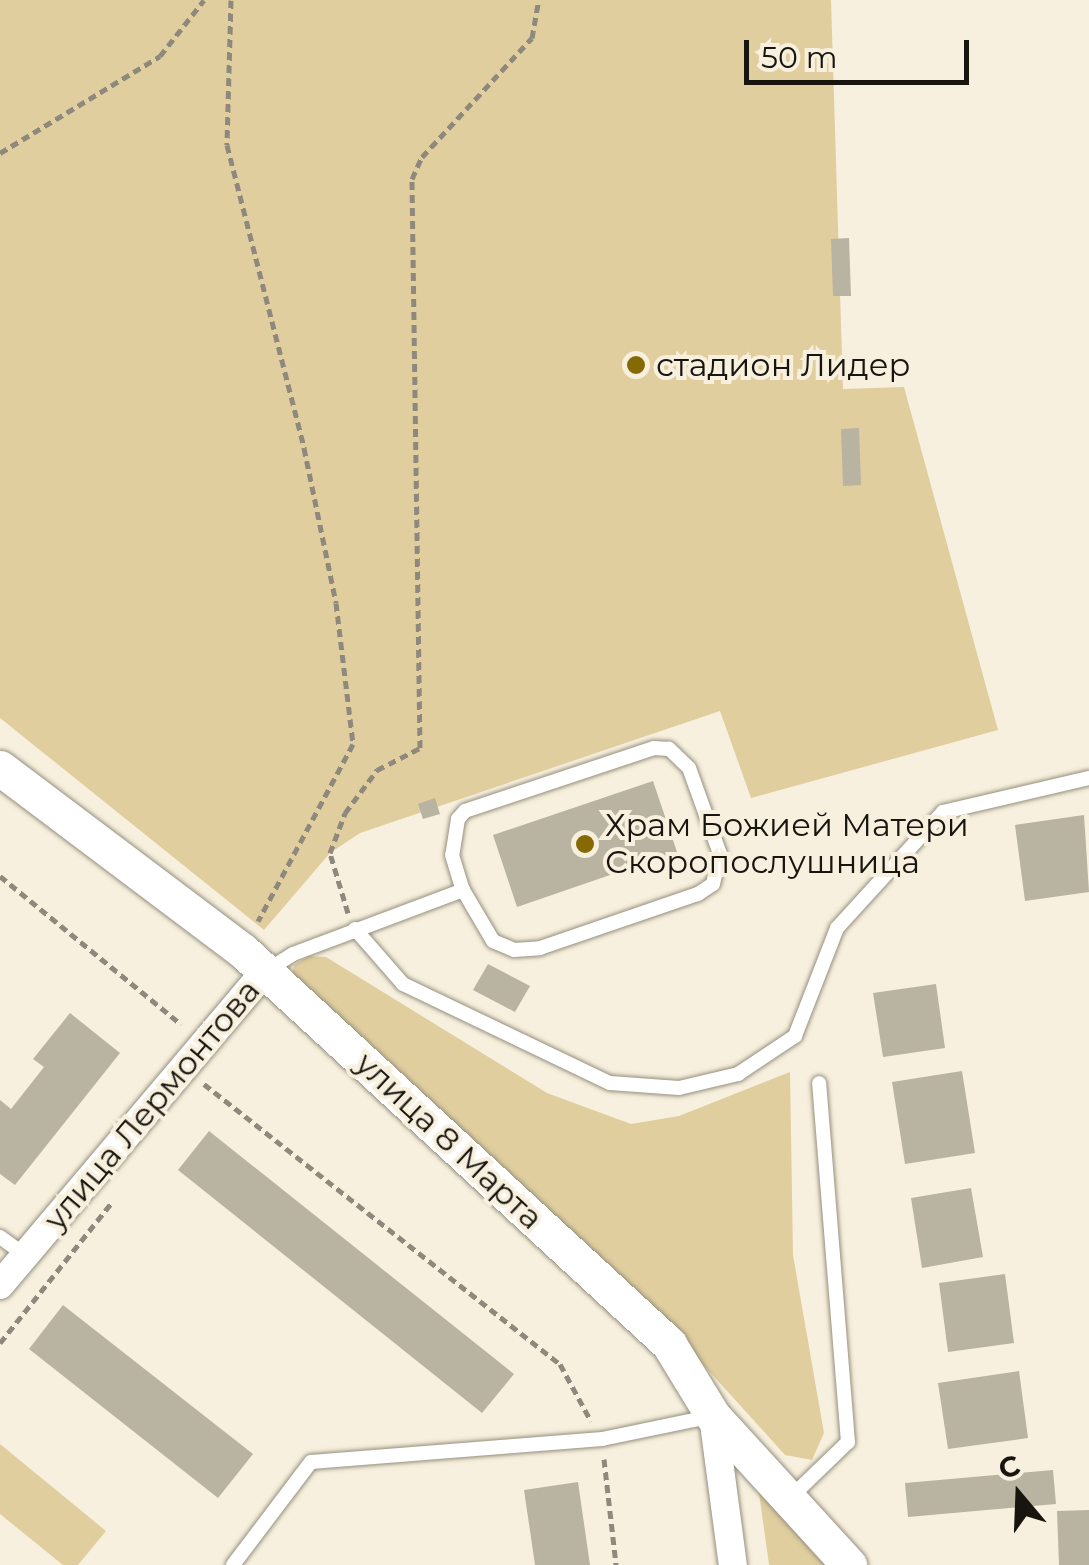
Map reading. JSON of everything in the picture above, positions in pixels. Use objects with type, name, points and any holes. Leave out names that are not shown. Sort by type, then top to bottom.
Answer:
[{"type":"street","name":"улица 8 Марта","points":[[0,768],[254,961],[669,1344],[713,1416],[849,1565]]},
{"type":"street","name":"улица Лермонтова","points":[[0,1285],[205,1042],[254,961]]},
{"type":"street","points":[[713,1416],[733,1565]]},
{"type":"lane","points":[[654,748],[669,749],[689,768],[720,854],[713,884],[698,894],[540,948],[514,950],[493,942],[462,890],[452,855],[458,818],[466,810],[654,748]]},
{"type":"lane","points":[[355,929],[403,984],[610,1083],[679,1088],[738,1074],[795,1036],[837,928],[943,812],[1089,778]]},
{"type":"lane","points":[[254,961],[462,890]]},
{"type":"lane","points":[[789,1499],[848,1442],[819,1083]]},
{"type":"lane","points":[[0,1237],[25,1255]]},
{"type":"lane","points":[[232,1565],[311,1462],[602,1439],[713,1416]]},
{"type":"path","points":[[0,154],[160,56],[204,0]]},
{"type":"path","points":[[231,0],[227,145],[304,448],[336,603],[353,744],[254,961]]},
{"type":"path","points":[[355,929],[330,853],[345,814],[376,770],[420,748],[412,179],[422,157],[532,38],[539,0]]},
{"type":"path","points":[[0,876],[205,1042],[204,1086],[192,1101]]},
{"type":"path","points":[[204,1086],[560,1364],[602,1439],[616,1565]]},
{"type":"path","points":[[0,1343],[120,1192]]},
{"type":"shaded area","points":[[0,0],[831,0],[843,389],[904,387],[998,730],[751,798],[720,711],[360,833],[330,853],[264,930],[0,718]]},
{"type":"shaded area","points":[[309,956],[326,957],[547,1093],[631,1124],[679,1116],[790,1072],[793,1255],[824,1433],[812,1460],[785,1455],[660,1317],[291,980],[294,965]]},
{"type":"shaded area","points":[[0,1444],[106,1531],[78,1565],[63,1565],[0,1514]]},
{"type":"shaded area","points":[[757,1478],[830,1565],[769,1565]]},
{"type":"building","points":[[849,238],[851,296],[833,296],[831,239]]},
{"type":"building","points":[[859,428],[861,485],[843,486],[841,429]]},
{"type":"building","name":"Храм Божией Матери Скоропослушница","points":[[653,781],[677,852],[517,907],[493,835]]},
{"type":"building","points":[[435,798],[440,814],[423,819],[418,804]]},
{"type":"building","points":[[1084,815],[1089,892],[1025,901],[1015,825]]},
{"type":"building","points":[[488,964],[530,986],[515,1012],[473,990]]},
{"type":"building","points":[[936,984],[945,1048],[883,1057],[873,993]]},
{"type":"building","points":[[70,1013],[120,1053],[15,1185],[0,1174],[0,1100],[11,1109],[44,1067],[33,1059]]},
{"type":"building","points":[[962,1071],[975,1153],[905,1164],[892,1082]]},
{"type":"building","points":[[209,1131],[514,1374],[482,1413],[178,1170]]},
{"type":"building","points":[[971,1188],[983,1257],[922,1268],[911,1198]]},
{"type":"building","points":[[1005,1274],[1014,1343],[948,1352],[939,1283]]},
{"type":"building","points":[[63,1305],[253,1454],[218,1498],[29,1349]]},
{"type":"building","points":[[1019,1371],[1028,1438],[948,1449],[938,1383]]},
{"type":"building","points":[[1053,1470],[1056,1504],[908,1517],[905,1483]]},
{"type":"building","points":[[578,1482],[590,1565],[535,1565],[524,1490]]},
{"type":"building","points":[[1089,1510],[1089,1565],[1059,1565],[1057,1511]]},
{"type":"place","name":"стадион Лидер","points":[[636,365]]},
{"type":"place","name":"Храм Божией Матери Скоропослушница","points":[[585,844]]}]
